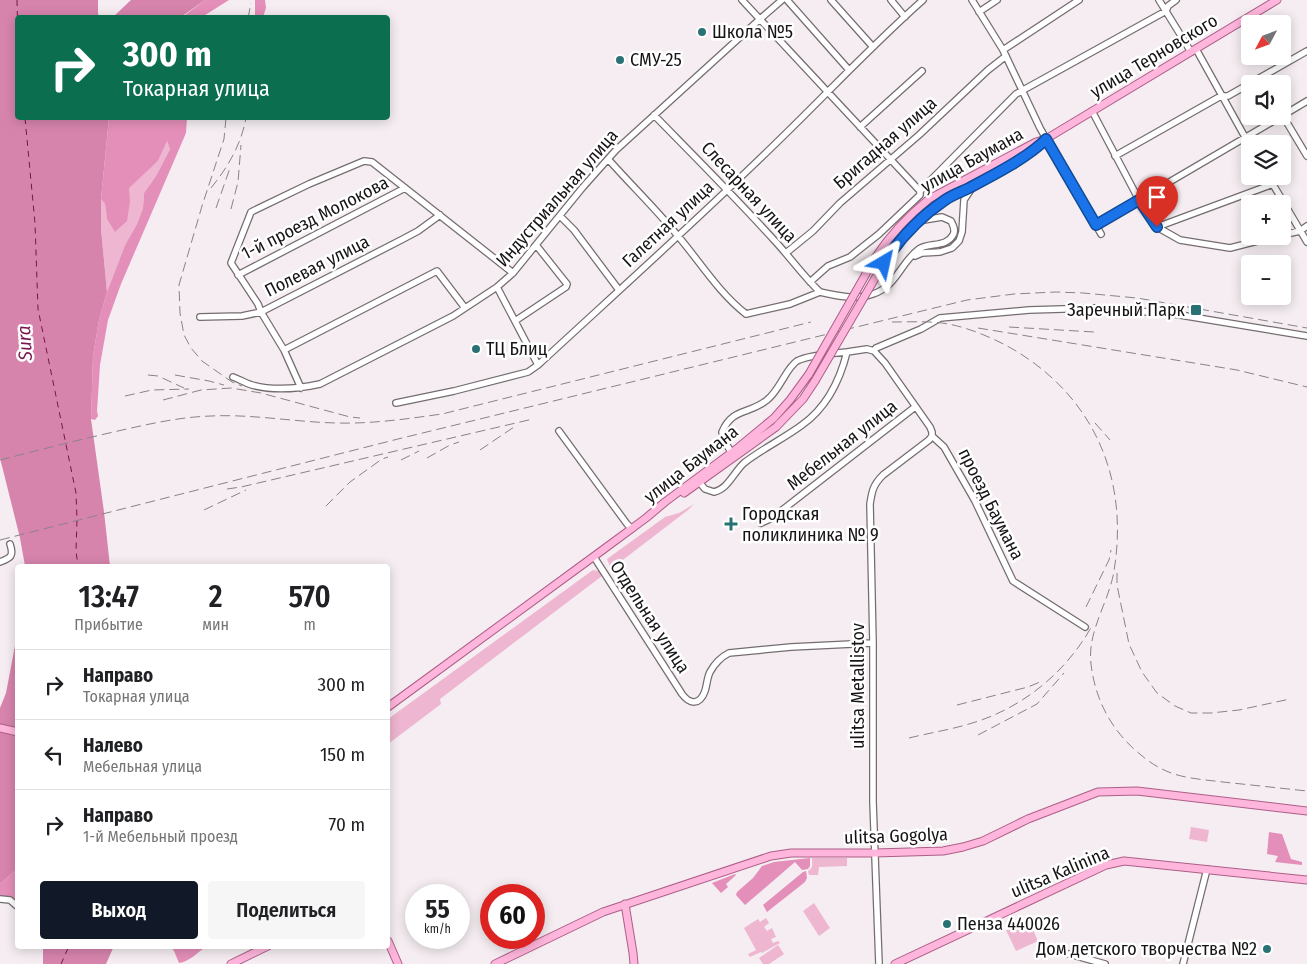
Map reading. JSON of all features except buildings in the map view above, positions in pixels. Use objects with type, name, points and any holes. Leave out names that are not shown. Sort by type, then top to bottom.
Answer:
[{"type":"main road","name":"улица Терновского","points":[[1046,139],[1277,0]]},
{"type":"main road","name":"улица Баумана","points":[[646,518],[662,509],[776,427],[803,398],[815,381],[884,263],[918,221],[946,200],[1028,154],[1046,139]]},
{"type":"main road","name":"улица Баумана","points":[[390,706],[632,529],[774,418],[809,374],[875,258],[886,242],[914,211],[929,199],[1036,142],[1046,139]]},
{"type":"main road","points":[[0,728],[15,731]]},
{"type":"main road","name":"ulitsa Gogolya","points":[[496,964],[603,912],[771,856],[804,853],[943,851],[983,840],[1036,816],[1098,792],[1136,792],[1307,811]]},
{"type":"main road","name":"ulitsa Kalinina","points":[[895,964],[1106,865],[1124,861],[1307,880]]},
{"type":"main road","points":[[625,904],[634,964]]},
{"type":"main road","points":[[390,946],[398,964]]},
{"type":"main road","points":[[231,964],[262,949]]},
{"type":"street","points":[[742,0],[920,191]]},
{"type":"street","name":"Индустриальная улица","points":[[233,377],[270,388],[301,388],[320,384],[453,316],[497,287],[513,273],[608,159],[782,0]]},
{"type":"street","points":[[787,0],[848,70]]},
{"type":"street","points":[[832,0],[873,47]]},
{"type":"street","points":[[891,0],[905,17]]},
{"type":"street","name":"Галетная улица","points":[[396,403],[454,391],[528,372],[538,365],[728,190],[848,70],[922,0]]},
{"type":"street","points":[[972,0],[1004,53],[1046,139],[1101,234]]},
{"type":"street","points":[[980,12],[997,0]]},
{"type":"street","name":"Бригадная улица","points":[[786,254],[813,231],[840,203],[919,135],[1004,53],[1079,0]]},
{"type":"street","points":[[1159,0],[1194,50],[1243,135]]},
{"type":"street","points":[[810,282],[828,266],[850,257],[879,234],[920,195],[920,191],[1016,94],[1166,11],[1168,6],[1176,0]]},
{"type":"street","points":[[1115,156],[1221,96],[1228,96],[1307,51]]},
{"type":"street","points":[[860,127],[922,71]]},
{"type":"street","points":[[1291,111],[1307,101]]},
{"type":"street","points":[[1092,111],[1139,200],[1157,227],[1180,240],[1230,248],[1242,245]]},
{"type":"street","name":"Слесарная улица","points":[[654,115],[728,190],[820,292]]},
{"type":"street","points":[[1250,135],[1267,125]]},
{"type":"street","points":[[1288,125],[1307,156]]},
{"type":"street","points":[[1096,225],[1241,140]]},
{"type":"street","points":[[608,159],[678,236],[732,302],[746,314],[790,304],[820,292],[855,297],[871,295],[884,290],[893,282],[908,260],[918,250],[925,246],[942,244],[953,235],[955,230],[951,221],[942,217],[918,221]]},
{"type":"street","points":[[301,388],[284,350],[258,304],[231,263],[251,212],[309,184],[364,161],[372,162],[513,273]]},
{"type":"street","points":[[908,260],[922,253],[940,252],[952,248],[959,241],[962,232],[964,200],[974,185]]},
{"type":"street","points":[[1157,227],[1270,185]]},
{"type":"street","points":[[1274,185],[1307,242]]},
{"type":"street","name":"1-й проезд Молокова","points":[[238,275],[405,188]]},
{"type":"street","name":"Полевая улица","points":[[200,317],[242,316],[261,312],[418,231],[440,215]]},
{"type":"street","points":[[560,216],[574,230],[619,290]]},
{"type":"street","points":[[1291,232],[1307,226]]},
{"type":"street","points":[[515,321],[566,287],[567,284],[536,245]]},
{"type":"street","points":[[284,350],[437,271],[465,308]]},
{"type":"street","points":[[497,287],[538,365]]},
{"type":"street","points":[[731,452],[722,432],[726,423],[734,415],[760,406],[767,400],[776,392],[791,367],[797,361],[804,358],[867,349],[874,351],[876,348],[921,329],[940,318],[1029,310],[1097,308],[1174,314],[1307,336]]},
{"type":"street","name":"проезд Баумана","points":[[874,351],[885,363],[930,426],[932,436],[944,447],[975,501],[1014,581],[1085,627]]},
{"type":"street","points":[[699,482],[705,489],[714,492],[718,491],[743,464],[811,418],[830,394],[841,371],[847,352]]},
{"type":"street","name":"Мебельная улица","points":[[761,523],[772,518],[915,407]]},
{"type":"street","points":[[559,431],[632,529]]},
{"type":"street","name":"ulitsa Metallistov","points":[[879,964],[873,802],[873,643],[870,504],[872,489],[876,481],[932,436]]},
{"type":"street","points":[[0,562],[8,560],[11,556],[10,544]]},
{"type":"street","name":"Отдельная улица","points":[[594,557],[686,700],[691,702],[699,700],[704,694],[712,669],[718,660],[729,653],[791,647],[873,643]]},
{"type":"street","points":[[1183,964],[1207,869]]},
{"type":"street","points":[[0,899],[10,900],[15,904]]},
{"type":"street","points":[[1069,954],[1105,964]]},
{"type":"shaded area","points":[[205,0],[229,0],[205,15],[185,15]]},
{"type":"shaded area","points":[[255,0],[265,0],[266,8],[264,15],[255,15]]},
{"type":"shaded area","points":[[109,120],[187,120],[186,133],[121,284],[108,320],[100,365],[98,416],[95,420],[91,419],[93,356],[99,320],[107,292],[125,245],[137,224],[143,208],[144,193],[156,176],[170,149],[167,141],[158,161],[129,188],[130,201],[127,221],[115,232],[107,219],[105,204],[101,199]]},
{"type":"shaded area","points":[[167,140],[170,149],[156,176],[144,193],[143,208],[137,224],[125,245],[107,292],[101,229],[101,199],[105,204],[107,219],[130,201],[128,188],[158,161]]},
{"type":"shaded area","points":[[694,504],[611,569],[607,559],[665,517],[679,513]]},
{"type":"shaded area","points":[[593,570],[599,571],[602,576],[440,699],[441,704],[390,742],[390,718]]},
{"type":"shaded area","points":[[1191,827],[1209,830],[1207,842],[1189,839]]},
{"type":"shaded area","points":[[1269,832],[1282,834],[1291,859],[1302,862],[1302,865],[1275,862],[1278,856],[1267,854]]},
{"type":"shaded area","points":[[810,858],[808,869],[802,870],[795,862],[745,905],[736,895],[762,866],[774,862]]},
{"type":"shaded area","points":[[812,858],[847,858],[847,866],[819,867],[818,875],[809,875],[808,871],[812,867]]},
{"type":"shaded area","points":[[15,871],[15,903],[0,897],[0,884]]},
{"type":"shaded area","points":[[806,871],[807,878],[805,882],[767,912],[763,905]]},
{"type":"shaded area","points":[[735,874],[726,884],[728,887],[721,893],[712,883]]},
{"type":"shaded area","points":[[814,903],[830,928],[819,936],[803,911]]},
{"type":"shaded area","points":[[766,918],[769,923],[764,927],[767,931],[772,928],[776,937],[771,939],[773,943],[778,941],[780,943],[750,957],[748,954],[756,950],[744,928],[758,919],[760,922]]},
{"type":"shaded area","points":[[1028,919],[1038,941],[1016,951],[1006,930]]},
{"type":"shaded area","points":[[778,945],[784,954],[769,964],[763,964],[759,958]]},
{"type":"shaded area","points":[[172,949],[203,949],[190,959],[179,963]]},
{"type":"water","name":"Sura","points":[[0,0],[98,0],[98,15],[15,15],[15,120],[109,120],[101,199],[101,229],[107,292],[99,320],[93,356],[91,419],[110,564],[25,564],[0,458]]},
{"type":"water","points":[[131,0],[205,0],[184,15],[115,15]]},
{"type":"water","points":[[15,646],[15,871],[0,884],[0,708],[6,693]]},
{"type":"water","points":[[43,949],[113,949],[106,964],[43,964]]},
{"type":"ferry route","points":[[17,0],[17,15]]},
{"type":"ferry route","points":[[25,120],[35,223],[38,309],[76,493],[78,564]]},
{"type":"ferry route","points":[[61,964],[68,949]]},
{"type":"railway","points":[[249,15],[251,3]]},
{"type":"railway","points":[[226,120],[224,139],[179,285],[180,313],[184,335],[191,348],[202,361],[232,382],[242,386]]},
{"type":"railway","points":[[211,188],[233,155],[246,120]]},
{"type":"railway","points":[[231,209],[238,182],[241,145]]},
{"type":"railway","points":[[216,208],[230,168]]},
{"type":"railway","points":[[0,540],[398,439],[967,300],[1014,294],[1083,293],[1137,298],[1307,328]]},
{"type":"railway","points":[[0,460],[130,428],[187,418],[242,416],[363,423],[442,414],[811,322]]},
{"type":"railway","points":[[892,322],[942,323],[971,330],[999,342],[1016,351],[1044,371],[1067,393],[1086,418],[1100,445],[1110,474],[1116,505],[1117,537],[1114,571],[1095,628],[1091,652],[1091,664],[1096,690],[1113,726],[1148,761],[1174,774],[1198,779],[1307,791]]},
{"type":"railway","points":[[1009,327],[1094,332]]},
{"type":"railway","points":[[978,328],[1237,370],[1307,387]]},
{"type":"railway","points":[[148,375],[158,376],[184,388]]},
{"type":"railway","points":[[175,375],[224,385]]},
{"type":"railway","points":[[163,400],[201,390],[231,388],[261,393],[360,418]]},
{"type":"railway","points":[[125,396],[152,390],[189,389]]},
{"type":"railway","points":[[227,489],[533,419]]},
{"type":"railway","points":[[1095,423],[1110,440]]},
{"type":"railway","points":[[480,450],[514,427]]},
{"type":"railway","points":[[427,458],[459,442]]},
{"type":"railway","points":[[401,460],[419,451]]},
{"type":"railway","points":[[326,506],[350,482],[382,459],[388,457]]},
{"type":"railway","points":[[204,510],[246,490]]},
{"type":"railway","points":[[1086,607],[1109,560],[1111,550]]},
{"type":"railway","points":[[1117,573],[1117,585],[1129,644],[1142,672],[1157,693],[1175,706],[1191,713],[1239,710],[1290,699]]},
{"type":"railway","points":[[909,738],[962,726],[1007,709],[1025,698],[1056,673],[1070,658],[1093,624]]},
{"type":"railway","points":[[978,735],[1037,704],[1064,673]]},
{"type":"railway","points":[[957,705],[1028,687],[1040,682]]},
{"type":"place","name":"Школа №5","points":[[702,32]]},
{"type":"place","name":"СМУ-25","points":[[620,60]]},
{"type":"place","name":"Заречный Парк","points":[[1196,310]]},
{"type":"place","name":"ТЦ Блиц","points":[[476,349]]},
{"type":"place","name":"Городская поликлиника № 9","points":[[731,524]]},
{"type":"place","name":"Пенза 440026","points":[[947,924]]},
{"type":"place","name":"Дом детского творчества №2","points":[[1267,949]]},
{"type":"route","points":[[884,263],[913,226],[932,210],[946,200],[1028,154],[1046,139],[1096,225],[1139,200],[1157,227]]}]
